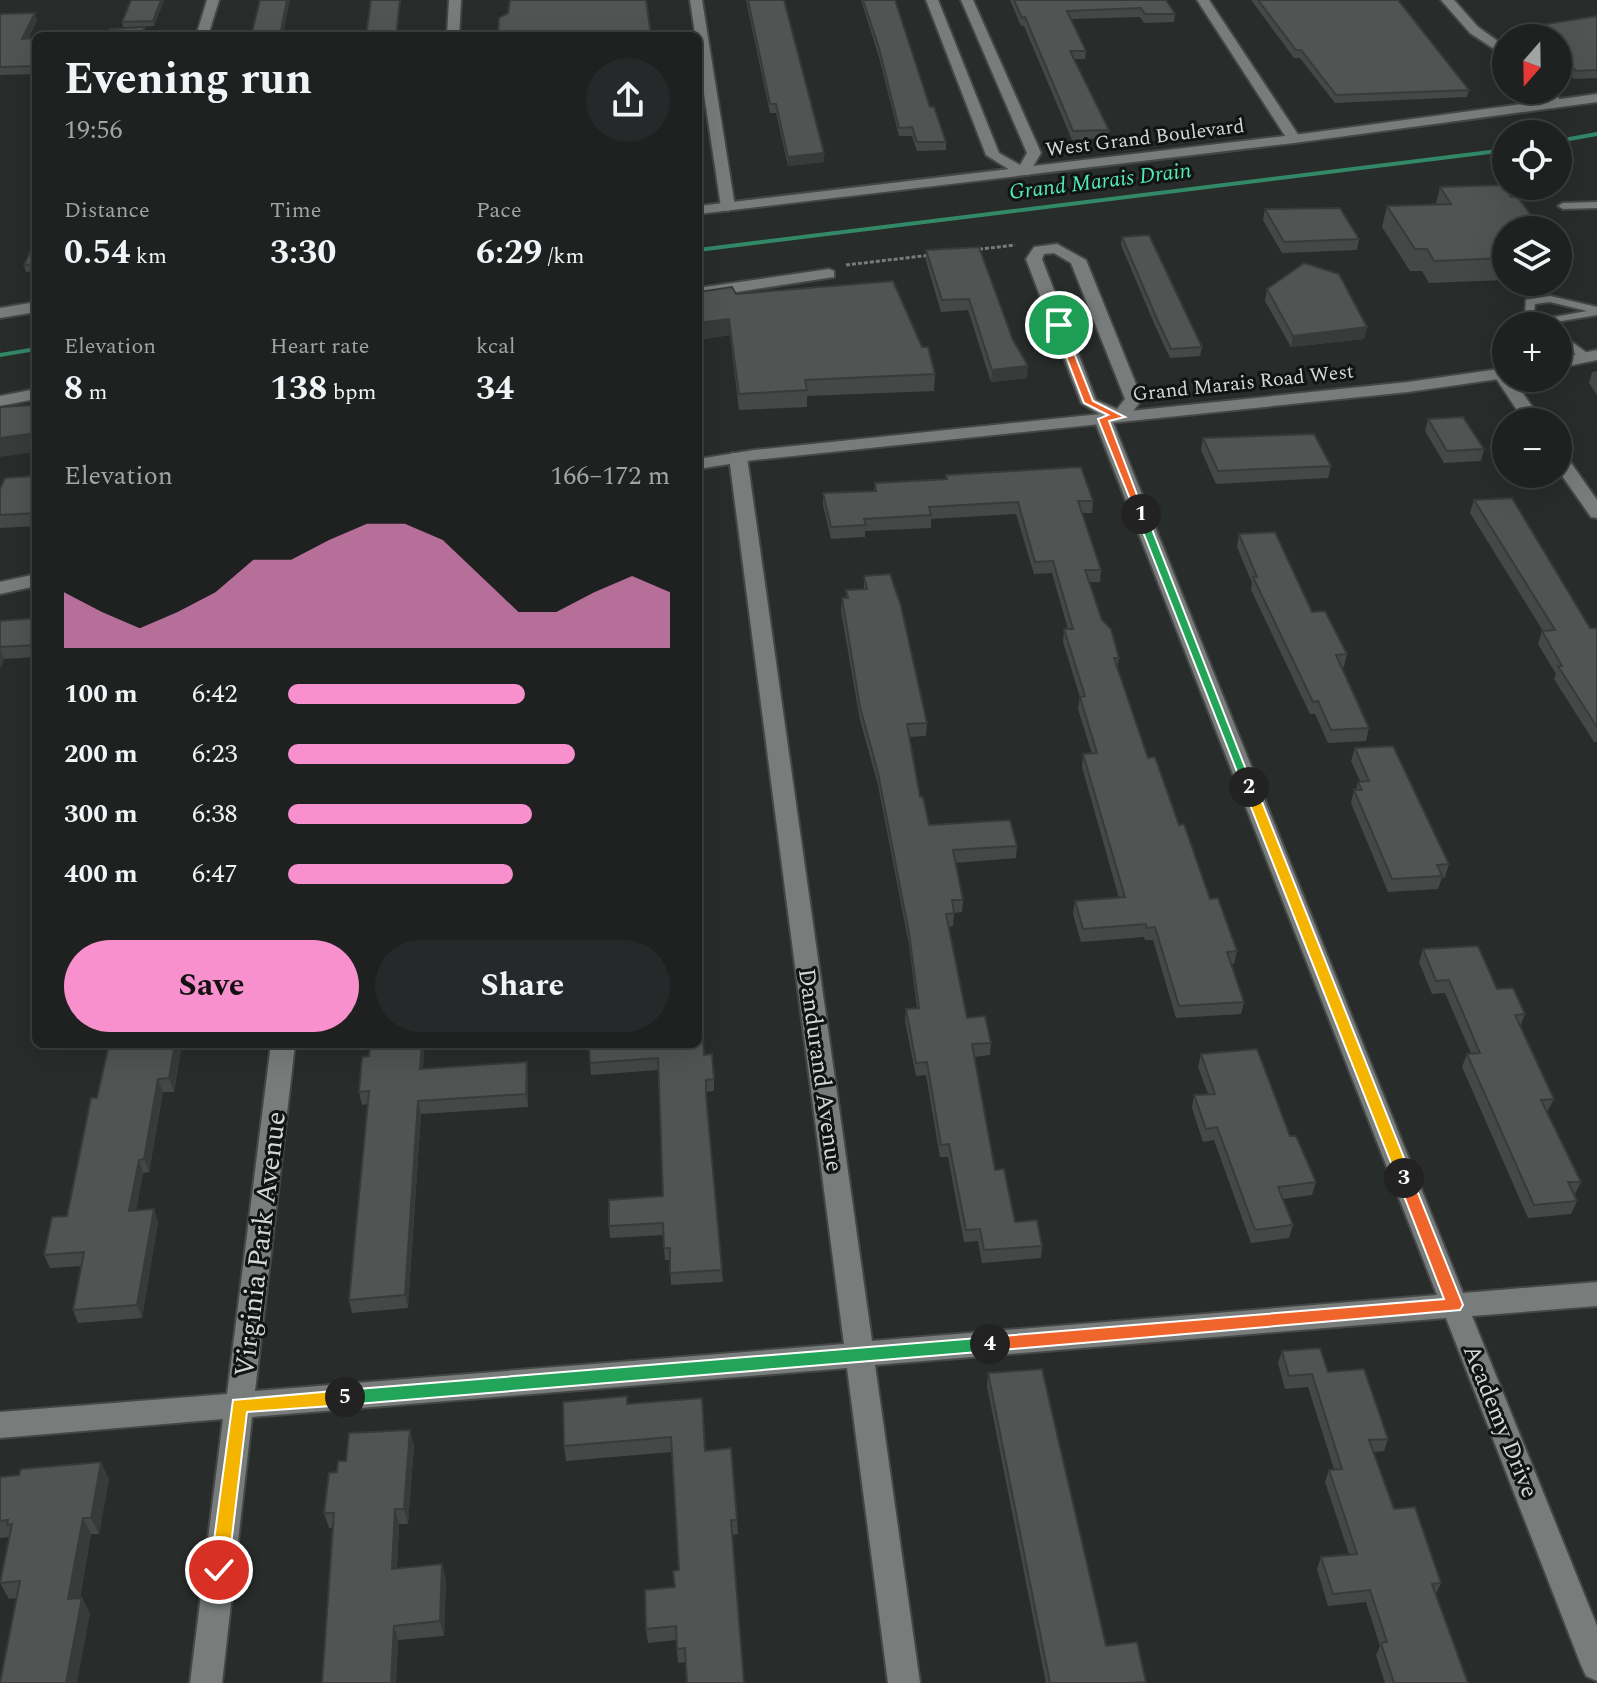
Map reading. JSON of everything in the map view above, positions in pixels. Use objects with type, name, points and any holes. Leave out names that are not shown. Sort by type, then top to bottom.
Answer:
[{"type":"street","points":[[203,32],[213,0]]},
{"type":"street","points":[[453,32],[455,0]]},
{"type":"street","points":[[696,0],[701,32]]},
{"type":"street","points":[[932,0],[993,155],[1023,172],[1034,153],[967,0]]},
{"type":"street","points":[[1203,0],[1294,139]]},
{"type":"street","points":[[1447,0],[1474,30],[1492,43]]},
{"type":"street","points":[[702,39],[728,207]]},
{"type":"street","name":"West Grand Boulevard","points":[[702,210],[1294,139],[1597,98]]},
{"type":"street","points":[[1057,248],[1078,260],[1134,399],[1112,418],[1089,403],[1034,259],[1039,250],[1057,248]]},
{"type":"street","points":[[702,292],[829,274]]},
{"type":"street","points":[[0,313],[32,308]]},
{"type":"street","points":[[1572,360],[1592,356]]},
{"type":"street","name":"Grand Marais Road West","points":[[702,463],[1492,375]]},
{"type":"street","points":[[0,401],[32,395]]},
{"type":"street","name":"Academy Drive","points":[[1112,418],[1597,1665]]},
{"type":"street","name":"Dandurand Avenue","points":[[738,457],[904,1683]]},
{"type":"street","points":[[1572,477],[1597,513]]},
{"type":"street","points":[[0,588],[32,581]]},
{"type":"street","name":"Virginia Park Avenue","points":[[206,1683],[283,1048]]},
{"type":"street","points":[[0,1425],[1597,1294]]},
{"type":"lane","points":[[1563,206],[1597,205]]},
{"type":"lane","points":[[1529,312],[1530,302],[1550,299],[1597,311]]},
{"type":"lane","points":[[1572,317],[1597,311]]},
{"type":"lane","points":[[1572,344],[1592,356]]},
{"type":"path","points":[[970,250],[1022,246]]},
{"type":"path","points":[[866,264],[940,254]]},
{"type":"building","points":[[131,0],[161,0],[153,21],[122,22]]},
{"type":"building","points":[[260,0],[287,0],[281,32],[252,32]]},
{"type":"building","points":[[371,0],[400,0],[396,32],[367,32]]},
{"type":"building","points":[[510,0],[646,0],[650,32],[498,32],[499,18],[508,13]]},
{"type":"building","points":[[748,0],[784,0],[824,153],[788,157],[776,104],[770,104]]},
{"type":"building","points":[[863,0],[895,0],[930,107],[934,107],[946,142],[917,142],[912,127],[899,128],[879,48]]},
{"type":"building","points":[[1014,0],[1166,0],[1175,14],[1145,14],[1141,8],[1067,11],[1086,51],[1070,51],[1109,130],[1073,131],[1025,17],[1022,18]]},
{"type":"building","points":[[1258,0],[1398,0],[1469,90],[1336,95]]},
{"type":"building","points":[[35,13],[22,39],[32,38],[32,66],[0,67],[0,14]]},
{"type":"building","points":[[1597,16],[1597,70],[1576,71],[1572,67],[1572,24],[1547,24]]},
{"type":"building","points":[[145,27],[143,32],[109,32],[110,29]]},
{"type":"building","points":[[1492,185],[1492,200],[1520,200],[1532,216],[1492,216],[1492,259],[1434,261],[1427,249],[1415,249],[1387,206],[1451,204],[1440,187]]},
{"type":"building","points":[[1340,208],[1359,239],[1284,242],[1265,209]]},
{"type":"building","points":[[1149,235],[1202,347],[1171,349],[1122,237]]},
{"type":"building","points":[[979,247],[1013,340],[1028,366],[992,370],[969,299],[942,300],[926,250]]},
{"type":"building","points":[[32,248],[32,264],[24,265]]},
{"type":"building","points":[[1304,263],[1339,274],[1367,327],[1293,336],[1267,289]]},
{"type":"building","points":[[893,281],[922,347],[928,347],[935,374],[805,380],[807,390],[739,394],[729,319],[702,322],[702,291],[732,287],[736,294]]},
{"type":"building","points":[[32,405],[32,434],[0,438],[0,407]]},
{"type":"building","points":[[1463,417],[1484,449],[1447,451],[1428,419]]},
{"type":"building","points":[[1314,434],[1331,466],[1218,471],[1203,438]]},
{"type":"building","points":[[1081,467],[1093,501],[1078,501],[1101,570],[1085,570],[1102,620],[1111,629],[1119,658],[1114,658],[1148,758],[1155,757],[1179,825],[1184,824],[1210,899],[1218,898],[1237,951],[1227,952],[1244,1002],[1179,1006],[1155,927],[1147,928],[1146,924],[1083,929],[1075,901],[1125,897],[1083,754],[1097,753],[1080,697],[1085,696],[1064,629],[1073,629],[1053,561],[1035,562],[1018,502],[929,507],[931,515],[864,519],[866,525],[831,527],[823,493],[876,491],[875,483],[947,479],[946,475]]},
{"type":"building","points":[[32,476],[32,513],[0,515],[0,489],[5,478]]},
{"type":"building","points":[[1512,498],[1590,628],[1597,630],[1597,727],[1558,666],[1562,666],[1542,631],[1555,630],[1474,500]]},
{"type":"building","points":[[1275,532],[1312,612],[1325,611],[1347,654],[1336,655],[1369,728],[1331,730],[1318,701],[1313,702],[1253,577],[1257,577],[1239,534]]},
{"type":"building","points":[[890,574],[901,606],[927,723],[907,724],[920,797],[923,797],[929,825],[1010,820],[1017,846],[953,850],[963,900],[952,900],[954,913],[946,914],[967,1018],[985,1016],[991,1043],[972,1044],[995,1170],[1004,1169],[1015,1222],[1037,1220],[1042,1246],[984,1250],[980,1229],[966,1230],[949,1144],[941,1145],[927,1062],[916,1063],[906,1009],[919,1008],[909,933],[878,773],[860,707],[842,598],[848,598],[846,590],[867,589],[864,576]]},
{"type":"building","points":[[32,618],[32,645],[0,647],[0,621]]},
{"type":"building","points":[[1393,746],[1449,864],[1437,865],[1442,876],[1392,879],[1354,790],[1362,790],[1358,782],[1369,781],[1355,748]]},
{"type":"building","points":[[1478,946],[1497,989],[1513,988],[1525,1014],[1515,1015],[1554,1099],[1541,1100],[1581,1182],[1568,1182],[1577,1201],[1534,1205],[1467,1054],[1480,1053],[1449,980],[1436,981],[1423,949]]},
{"type":"building","points":[[702,1023],[704,1055],[712,1054],[714,1079],[706,1080],[706,1095],[722,1270],[670,1273],[670,1248],[664,1248],[663,1223],[609,1226],[609,1200],[663,1196],[658,1058],[590,1063],[589,1048],[702,1048]]},
{"type":"building","points":[[108,1048],[174,1048],[169,1078],[158,1079],[144,1159],[139,1160],[129,1211],[154,1209],[137,1305],[73,1310],[84,1252],[44,1255],[52,1217],[67,1216],[91,1098],[97,1098]]},
{"type":"building","points":[[370,1048],[422,1048],[420,1069],[527,1062],[526,1094],[418,1101],[405,1295],[349,1300],[369,1091],[359,1092],[362,1057],[369,1056]]},
{"type":"building","points":[[1257,1049],[1290,1136],[1296,1136],[1316,1182],[1278,1187],[1293,1225],[1255,1230],[1217,1127],[1206,1129],[1194,1095],[1215,1094],[1201,1054]]},
{"type":"building","points":[[1320,1348],[1328,1372],[1364,1369],[1388,1439],[1369,1440],[1394,1509],[1415,1507],[1441,1583],[1432,1584],[1468,1683],[1394,1683],[1381,1643],[1387,1642],[1370,1590],[1333,1594],[1321,1557],[1357,1554],[1329,1470],[1342,1469],[1312,1374],[1289,1376],[1282,1351]]},
{"type":"building","points":[[1042,1369],[1106,1646],[1137,1642],[1146,1682],[1050,1683],[988,1373]]},
{"type":"building","points":[[627,1396],[627,1404],[702,1398],[705,1451],[731,1448],[737,1520],[731,1520],[744,1683],[687,1683],[685,1648],[677,1649],[676,1626],[646,1629],[645,1590],[675,1587],[673,1571],[679,1570],[671,1437],[564,1446],[563,1402]]},
{"type":"building","points":[[410,1430],[404,1509],[395,1509],[392,1569],[442,1564],[440,1621],[394,1626],[391,1683],[322,1683],[334,1513],[324,1513],[329,1473],[337,1472],[338,1461],[346,1461],[349,1433]]},
{"type":"building","points":[[101,1462],[91,1518],[83,1518],[68,1599],[82,1598],[66,1683],[0,1683],[20,1581],[0,1583],[12,1524],[7,1525],[8,1520],[0,1521],[0,1477],[19,1475],[21,1469]]},
{"type":"waterway","name":"Grand Marais Drain","points":[[1572,138],[1597,134]]},
{"type":"waterway","name":"Grand Marais Drain","points":[[702,250],[1492,152]]},
{"type":"waterway","name":"Grand Marais Drain","points":[[0,355],[32,350]]},
{"type":"route","points":[[219,1570],[239,1406],[1455,1305],[1103,419],[1120,417],[1089,403],[1059,325]]}]
